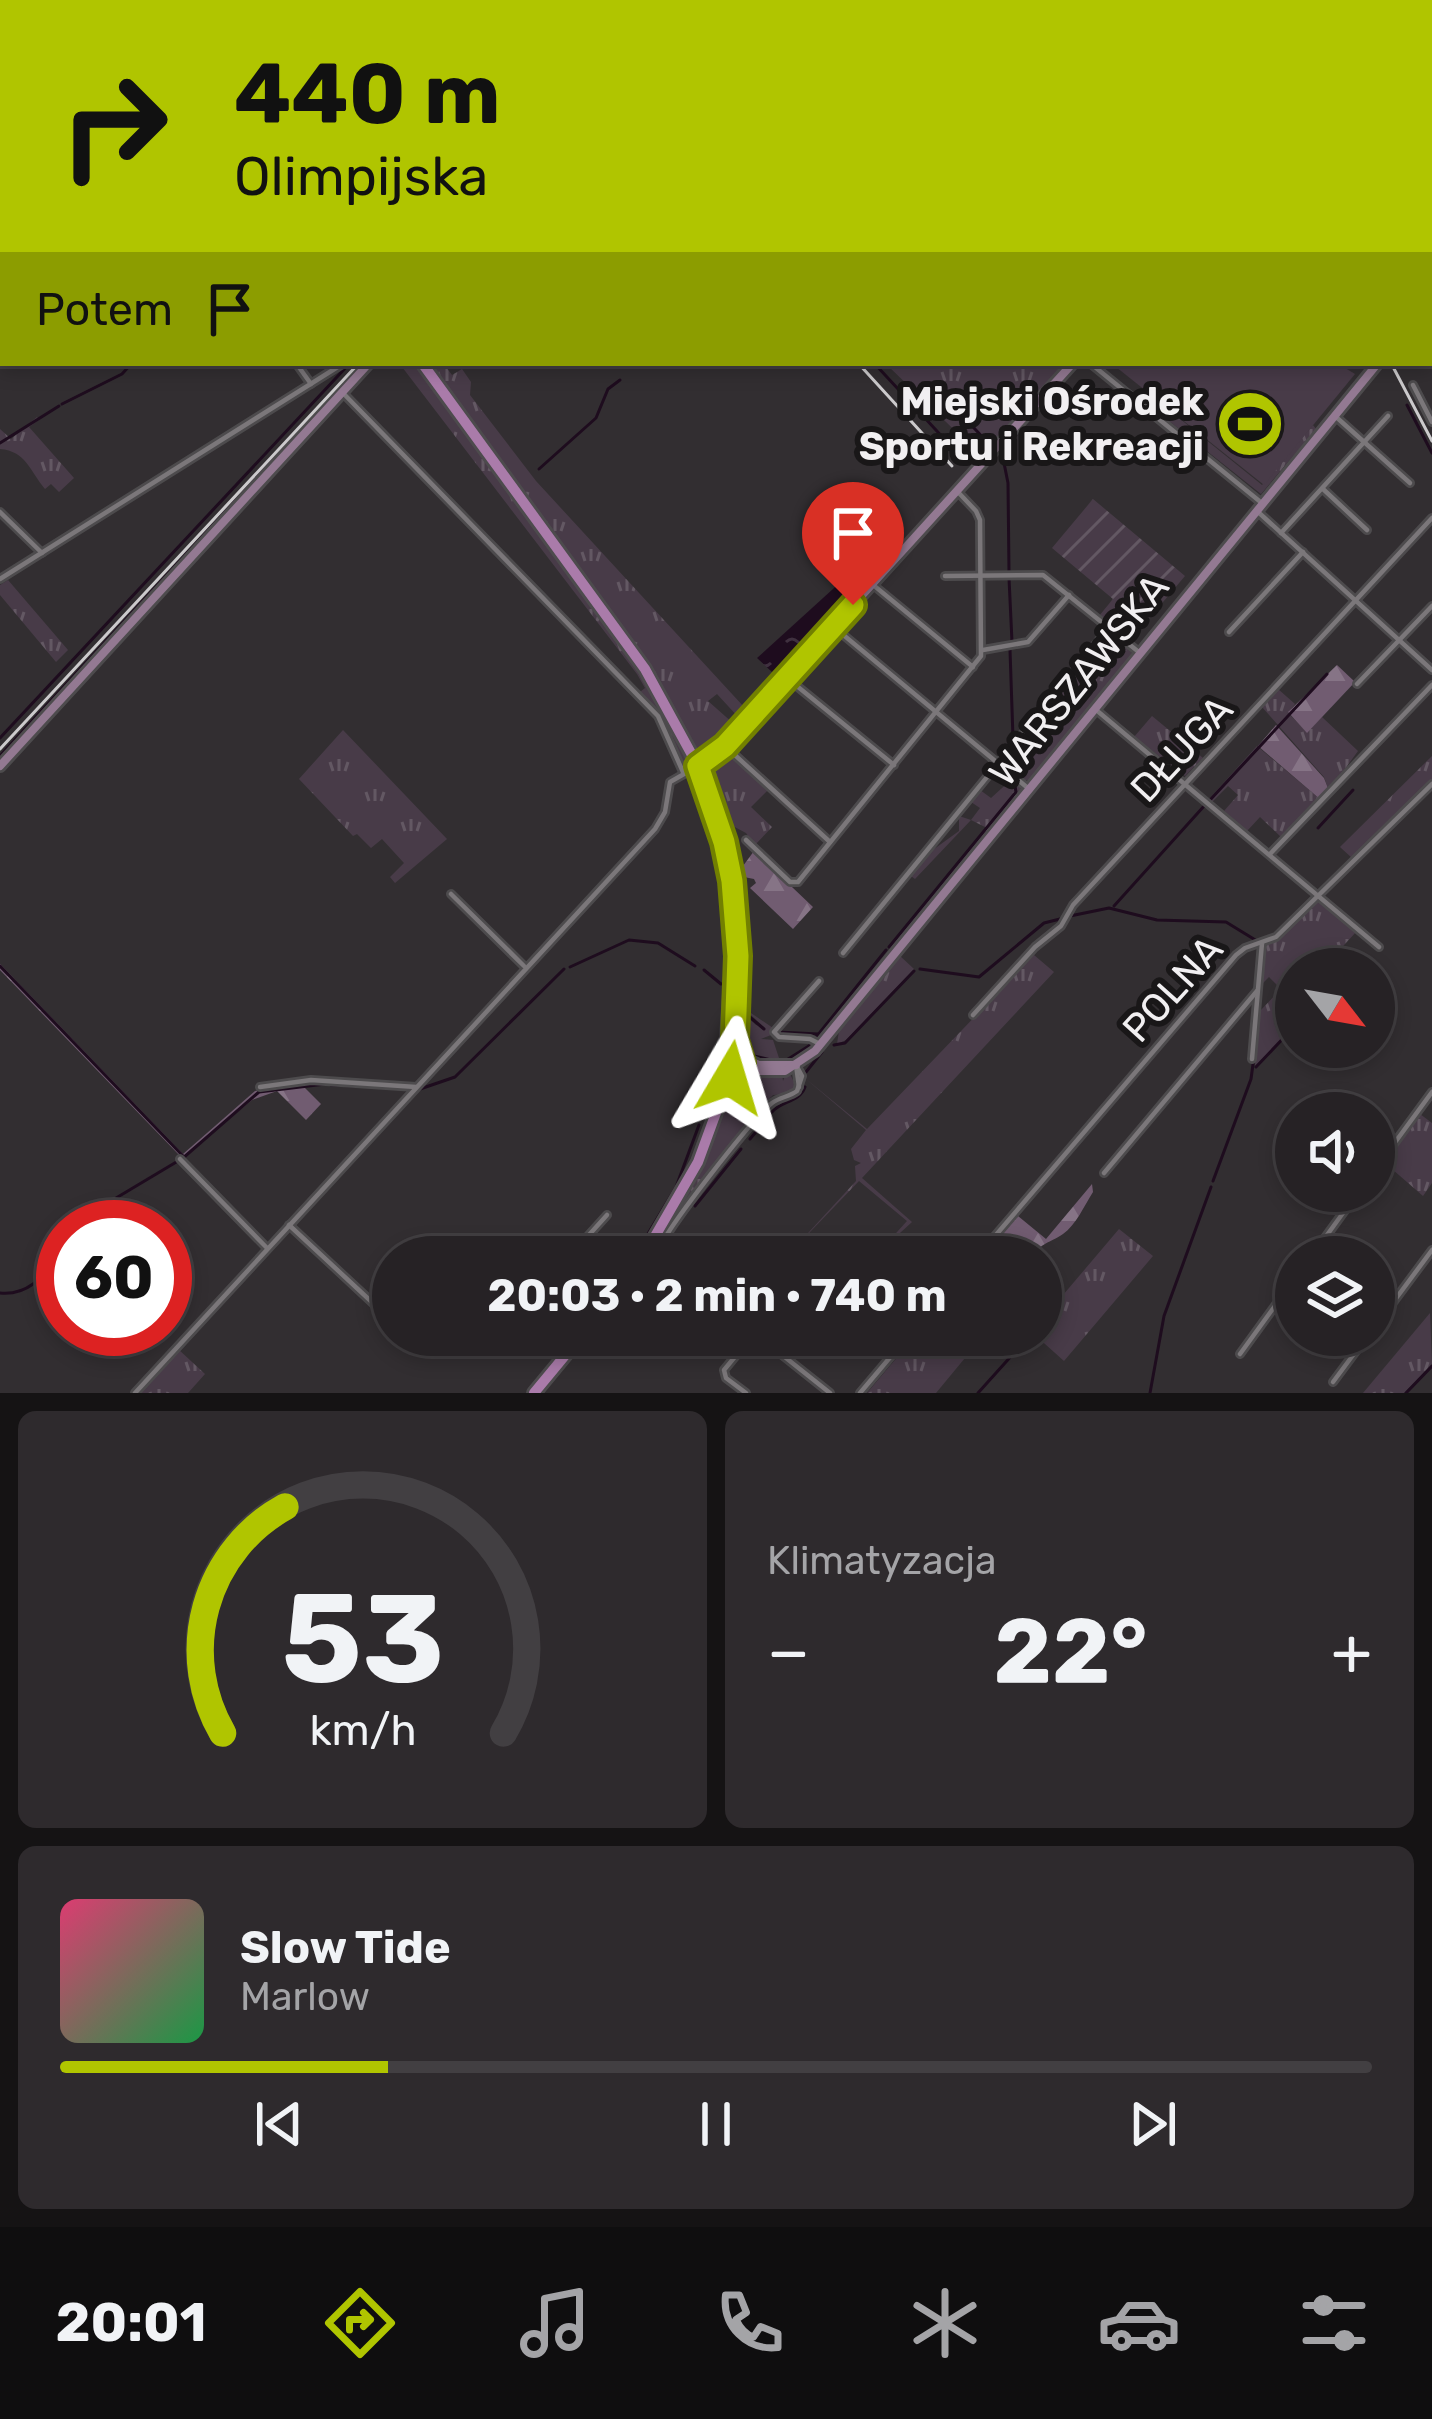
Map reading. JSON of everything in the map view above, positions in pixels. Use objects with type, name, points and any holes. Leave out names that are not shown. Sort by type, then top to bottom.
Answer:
[{"type":"main road","points":[[424,366],[645,669],[698,766],[728,859],[736,916],[735,1040],[740,1053],[698,1162],[656,1236]]},
{"type":"main road","points":[[718,826],[729,899],[732,970],[728,1039],[715,1060],[730,1073]]},
{"type":"main road","points":[[721,1050],[740,1053]]},
{"type":"main road","points":[[534,1393],[565,1356]]},
{"type":"street","points":[[298,366],[311,384]]},
{"type":"street","points":[[0,579],[339,366]]},
{"type":"street","points":[[0,766],[366,366]]},
{"type":"street","points":[[135,1393],[655,830],[665,812],[670,782],[725,746],[1070,366]]},
{"type":"street","points":[[1094,366],[1260,508],[1281,533],[1432,670]]},
{"type":"street","name":"WARSZAWSKA","points":[[785,1071],[823,1040],[1376,366]]},
{"type":"street","points":[[1413,386],[1432,422]]},
{"type":"street","points":[[342,392],[644,700],[658,716],[683,772]]},
{"type":"street","points":[[1335,416],[1410,483]]},
{"type":"street","points":[[1281,533],[1388,416]]},
{"type":"street","points":[[1324,489],[1367,530]]},
{"type":"street","points":[[746,840],[794,884],[973,667],[983,650],[978,515],[957,491]]},
{"type":"street","points":[[0,512],[42,554]]},
{"type":"street","name":"DŁUGA","points":[[973,1015],[1034,947],[1061,926],[1073,905],[1432,518]]},
{"type":"street","points":[[1229,632],[1303,553]]},
{"type":"street","points":[[946,576],[1039,573],[1140,653]]},
{"type":"street","points":[[872,584],[973,667]]},
{"type":"street","points":[[983,650],[1028,642],[1069,595]]},
{"type":"street","points":[[1358,684],[1432,606]]},
{"type":"street","points":[[833,627],[1029,789]]},
{"type":"street","points":[[844,953],[1109,628]]},
{"type":"street","points":[[787,677],[894,765]]},
{"type":"street","points":[[1269,855],[1432,685]]},
{"type":"street","points":[[1094,709],[1379,947]]},
{"type":"street","points":[[725,746],[830,842]]},
{"type":"street","name":"POLNA","points":[[995,1236],[1236,955],[1276,937],[1432,784]]},
{"type":"street","points":[[452,894],[526,968]]},
{"type":"street","points":[[1252,1059],[1262,943]]},
{"type":"street","points":[[819,981],[774,1032],[779,1037],[823,1040]]},
{"type":"street","points":[[1104,1173],[1257,991]]},
{"type":"street","points":[[740,1053],[759,1065],[796,1064]]},
{"type":"street","points":[[796,1064],[799,1087]]},
{"type":"street","points":[[666,1236],[772,1103],[794,1094],[802,1076],[796,1064]]},
{"type":"street","points":[[730,1073],[785,1071],[796,1076]]},
{"type":"street","points":[[260,1088],[310,1080],[416,1087]]},
{"type":"street","points":[[1395,1142],[1432,1092]]},
{"type":"street","points":[[180,1159],[267,1248]]},
{"type":"street","points":[[588,1236],[607,1215]]},
{"type":"street","points":[[289,1225],[372,1302]]},
{"type":"street","points":[[1395,1300],[1432,1250]]},
{"type":"street","points":[[1240,1354],[1275,1306]]},
{"type":"street","points":[[736,1356],[724,1370],[726,1378],[746,1393]]},
{"type":"street","points":[[782,1356],[830,1393]]},
{"type":"street","points":[[860,1393],[892,1356]]},
{"type":"street","points":[[1333,1382],[1352,1356]]},
{"type":"green space","points":[[401,366],[416,366],[643,674],[690,767],[682,766],[661,716],[640,692],[645,688]]},
{"type":"green space","points":[[430,366],[445,366],[452,375],[462,369],[471,382],[470,395],[536,481],[744,707],[746,714],[740,719],[717,694],[708,701],[734,724],[712,754],[700,759],[640,654]]},
{"type":"green space","points":[[888,366],[1063,366],[976,462],[975,450]]},
{"type":"green space","name":"Miejski Ośrodek Sportu i Rekreacji","points":[[1115,366],[1342,366],[1355,374],[1264,485]]},
{"type":"green space","points":[[1143,389],[1262,485],[1313,425],[1316,429],[1261,494],[1149,405]]},
{"type":"green space","points":[[37,417],[29,427],[74,478],[59,492],[51,484],[45,489],[22,458],[0,449],[0,429],[11,439]]},
{"type":"green space","points":[[1093,499],[1185,576],[1130,641],[1099,616],[1113,599],[1052,548]]},
{"type":"green space","points":[[8,580],[68,650],[56,662],[0,595],[0,585]]},
{"type":"green space","points":[[1123,644],[1132,653],[1125,665],[1031,780],[1023,780],[1006,766],[1004,760],[1011,752],[1014,770],[1014,749],[1098,646],[1112,657]]},
{"type":"green space","points":[[1337,665],[1355,682],[1307,733],[1288,712]]},
{"type":"green space","points":[[1278,689],[1295,704],[1288,713],[1307,732],[1322,717],[1358,751],[1329,791],[1324,777],[1262,707]]},
{"type":"green space","points":[[1152,716],[1203,758],[1185,776],[1134,737]]},
{"type":"green space","points":[[1276,725],[1324,778],[1329,791],[1321,800],[1258,746]]},
{"type":"green space","points":[[343,730],[447,839],[395,883],[390,877],[404,863],[382,839],[371,848],[357,834],[353,836],[299,779]]},
{"type":"green space","points":[[1257,746],[1321,800],[1281,837],[1260,817],[1247,831],[1224,811],[1238,795],[1228,786],[1212,802],[1209,799]]},
{"type":"green space","points":[[731,756],[768,790],[751,807],[772,827],[755,845],[731,825],[713,772]]},
{"type":"green space","points":[[1432,756],[1432,780],[1352,858],[1340,847]]},
{"type":"green space","points":[[1012,779],[1015,792],[988,826],[1017,793],[1015,779],[1022,791],[892,950],[889,948],[987,828],[971,820],[980,808],[971,802],[980,790],[991,798]]},
{"type":"green space","points":[[959,816],[971,820],[915,879],[911,876],[930,852],[959,831]]},
{"type":"green space","points":[[728,826],[744,918],[748,1011],[773,1028],[771,1035],[761,1039],[773,1040],[781,1064],[749,1053],[741,1039],[745,1015],[764,1027],[741,1006],[724,827]]},
{"type":"green space","points":[[754,851],[813,907],[793,929],[750,888],[754,879],[744,877],[743,866]]},
{"type":"green space","points":[[1318,899],[1356,932],[1341,948],[1275,948],[1275,983],[1269,977],[1261,985],[1264,948]]},
{"type":"green space","points":[[899,955],[914,969],[837,1044],[839,1031]]},
{"type":"green space","points":[[1034,955],[1054,972],[862,1178],[912,1222],[893,1236],[907,1221],[859,1181],[805,1236],[856,1181],[855,1166],[861,1163],[854,1160],[851,1149],[866,1130],[806,1079],[867,1129]]},
{"type":"green space","points":[[0,964],[183,1154],[255,1091],[300,1083],[321,1104],[306,1120],[277,1091],[252,1100],[182,1158],[0,970]]},
{"type":"green space","points":[[1275,995],[1275,1047],[1255,1066],[1259,1012]]},
{"type":"green space","points":[[743,1072],[782,1074],[783,1081],[786,1074],[796,1086],[789,1094],[773,1095],[762,1106],[660,1236],[686,1191],[731,1081]]},
{"type":"green space","points":[[1420,1114],[1432,1123],[1432,1183],[1423,1196],[1395,1172],[1395,1147]]},
{"type":"green space","points":[[1092,1184],[1093,1192],[1072,1226],[1059,1236],[1049,1236]]},
{"type":"green space","points":[[1018,1216],[1042,1236],[1000,1236]]},
{"type":"green space","points":[[1119,1229],[1153,1256],[1064,1361],[1058,1356],[1062,1296]]},
{"type":"green space","points":[[1430,1313],[1432,1364],[1404,1393],[1363,1393]]},
{"type":"green space","points":[[172,1356],[186,1356],[205,1374],[188,1393],[141,1393]]},
{"type":"green space","points":[[898,1356],[967,1356],[936,1393],[867,1393]]},
{"type":"water","points":[[856,568],[863,574],[773,673],[757,658]]},
{"type":"waterway","points":[[62,404],[129,366]]},
{"type":"waterway","points":[[0,738],[347,366]]},
{"type":"waterway","points":[[877,366],[960,456]]},
{"type":"waterway","points":[[539,469],[596,418],[608,389],[620,380]]},
{"type":"waterway","points":[[942,394],[990,445]]},
{"type":"waterway","points":[[1407,405],[1432,453]]},
{"type":"waterway","points":[[0,443],[59,406]]},
{"type":"waterway","points":[[0,756],[279,453]]},
{"type":"waterway","points":[[1003,458],[1008,483],[1009,571]]},
{"type":"waterway","points":[[1009,578],[1012,642]]},
{"type":"waterway","points":[[1010,650],[1013,738]]},
{"type":"waterway","points":[[1210,800],[1327,674]]},
{"type":"waterway","points":[[1013,752],[1013,770]]},
{"type":"waterway","points":[[696,778],[712,829],[723,900]]},
{"type":"waterway","points":[[889,947],[1016,792],[1014,780]]},
{"type":"waterway","points":[[1318,828],[1353,790]]},
{"type":"waterway","points":[[1114,906],[1205,805]]},
{"type":"waterway","points":[[721,1036],[724,905]]},
{"type":"waterway","points":[[1070,916],[1109,908],[1157,920],[1226,922],[1257,941]]},
{"type":"waterway","points":[[920,969],[979,977],[1044,923],[1064,918]]},
{"type":"waterway","points":[[570,967],[629,940],[658,943],[695,966]]},
{"type":"waterway","points":[[817,1036],[886,950]]},
{"type":"waterway","points":[[0,966],[184,1157]]},
{"type":"waterway","points":[[420,1089],[455,1077],[564,969]]},
{"type":"waterway","points":[[704,970],[721,984]]},
{"type":"waterway","points":[[834,1045],[845,1043],[914,971]]},
{"type":"waterway","points":[[745,1013],[764,1029]]},
{"type":"waterway","points":[[778,1032],[818,1034]]},
{"type":"waterway","points":[[785,1061],[812,1044]]},
{"type":"waterway","points":[[742,1046],[754,1056],[775,1061]]},
{"type":"waterway","points":[[1256,1067],[1275,1047]]},
{"type":"waterway","points":[[806,1072],[822,1052]]},
{"type":"waterway","points":[[1213,1181],[1251,1079],[1254,1057]]},
{"type":"waterway","points":[[710,1072],[712,1079]]},
{"type":"waterway","points":[[183,1158],[259,1092],[325,1084]]},
{"type":"waterway","points":[[331,1085],[383,1087]]},
{"type":"waterway","points":[[701,1119],[711,1085]]},
{"type":"waterway","points":[[772,1112],[805,1087]]},
{"type":"waterway","points":[[750,1139],[769,1116]]},
{"type":"waterway","points":[[647,1236],[676,1187],[699,1125]]},
{"type":"waterway","points":[[695,1206],[741,1149]]},
{"type":"waterway","points":[[113,1200],[178,1161]]},
{"type":"waterway","points":[[1150,1393],[1164,1316],[1211,1187]]},
{"type":"waterway","points":[[0,1293],[20,1291],[36,1281]]},
{"type":"waterway","points":[[978,1393],[1011,1356]]},
{"type":"waterway","points":[[1406,1393],[1432,1366]]},
{"type":"railway","points":[[0,749],[356,366]]},
{"type":"railway","points":[[861,366],[952,466]]},
{"type":"railway","points":[[1393,366],[1432,441]]},
{"type":"place","name":"Miejski Ośrodek Sportu i Rekreacji","points":[[1250,424]]},
{"type":"route","points":[[730,1078],[742,1063],[735,1040],[736,916],[724,842],[698,766],[725,746],[853,605]]}]
